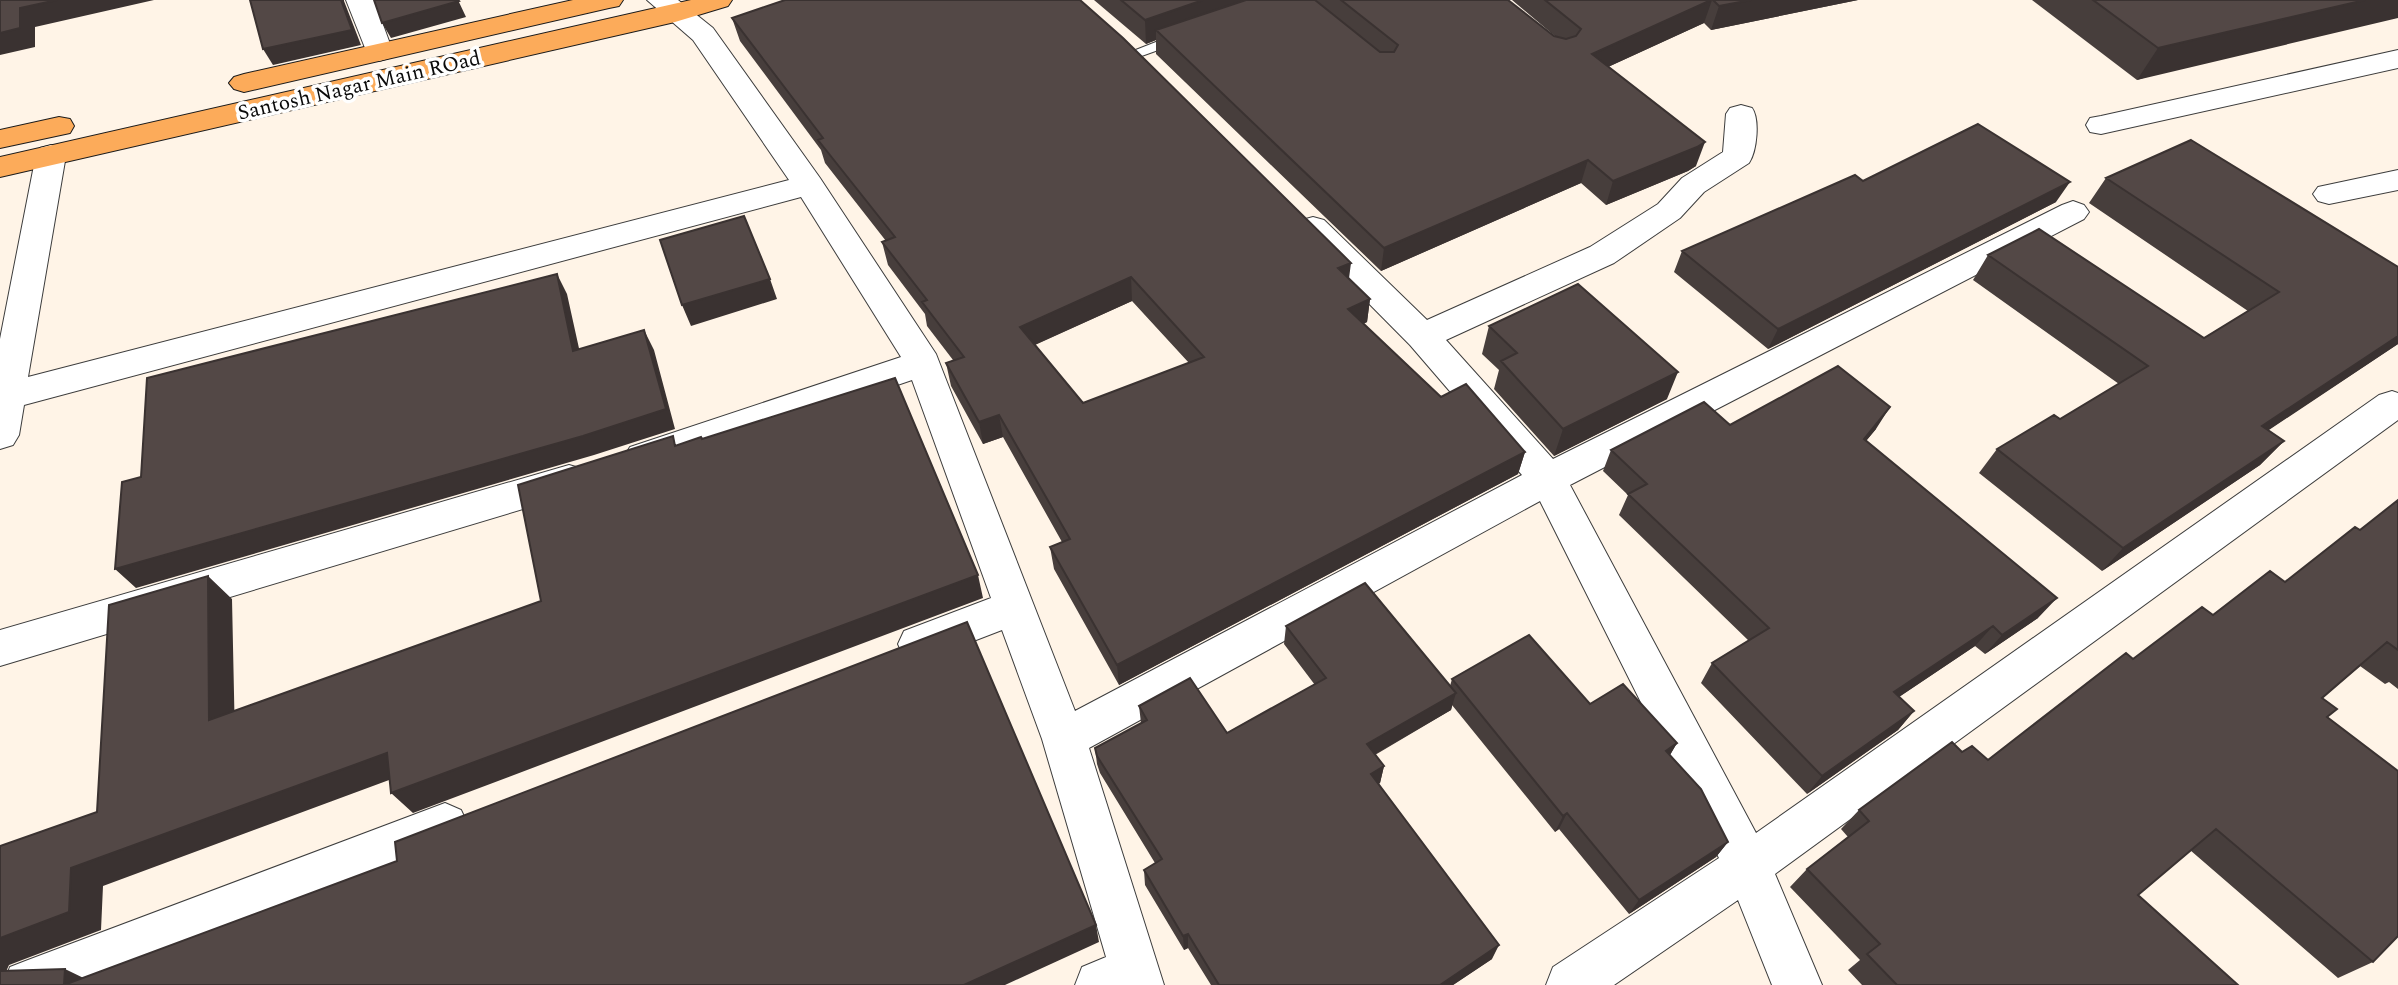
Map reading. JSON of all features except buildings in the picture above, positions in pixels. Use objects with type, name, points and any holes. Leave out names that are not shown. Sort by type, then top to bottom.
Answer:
[{"type":"main road","name":"Santosh Nagar Main ROad","points":[[214,90],[609,0]]},
{"type":"main road","name":"Santosh Nagar Main ROad","points":[[0,167],[668,7],[718,0]]},
{"type":"main road","points":[[0,139],[109,114]]},
{"type":"street","points":[[360,0],[379,52]]},
{"type":"street","points":[[668,7],[702,34],[809,185],[923,363],[1065,739],[1125,980]]},
{"type":"street","points":[[1105,27],[1166,82]]},
{"type":"street","points":[[2101,125],[2398,59]]},
{"type":"street","points":[[1422,336],[1602,255],[1669,211],[1693,185],[1738,156],[1741,114]]},
{"type":"street","points":[[0,435],[51,155]]},
{"type":"street","points":[[2329,194],[2398,180]]},
{"type":"street","points":[[7,396],[809,185]]},
{"type":"street","points":[[1284,199],[1422,336],[1548,479],[1748,866],[1797,985]]},
{"type":"street","points":[[1065,739],[1548,479],[2073,212]]},
{"type":"street","points":[[0,648],[605,469],[923,363]]},
{"type":"street","points":[[1571,985],[1748,866],[2392,405]]},
{"type":"street","points":[[885,657],[1015,607]]},
{"type":"street","points":[[28,985],[483,811]]},
{"type":"lane","points":[[1136,53],[1200,30]]}]
